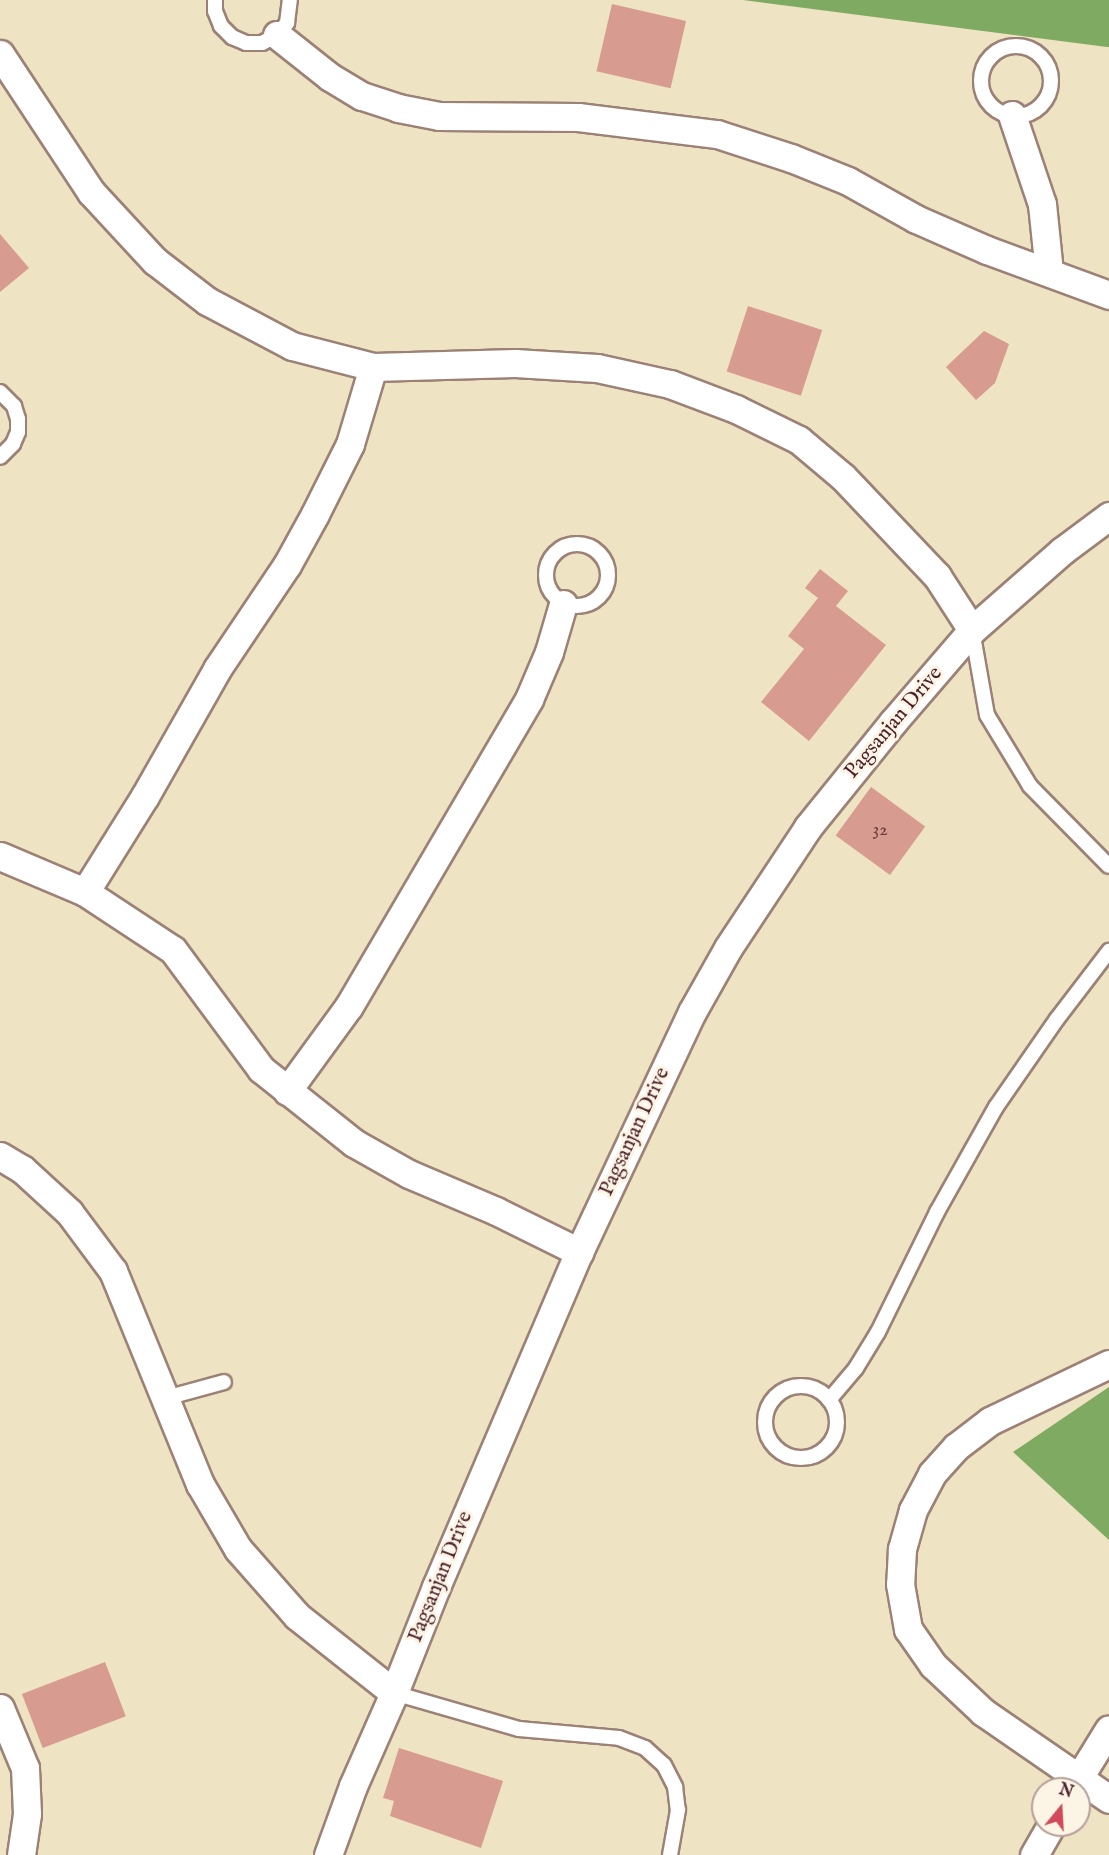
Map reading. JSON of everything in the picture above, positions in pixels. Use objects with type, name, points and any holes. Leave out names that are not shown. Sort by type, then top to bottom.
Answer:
[{"type":"street","points":[[277,36],[330,78],[362,96],[398,108],[439,116],[578,117],[717,134],[790,158],[848,181],[916,219],[987,250],[1109,295]]},
{"type":"street","points":[[0,54],[91,192],[154,261],[207,301],[292,346],[374,367],[515,363],[597,368],[670,384],[736,408],[799,440],[843,477],[937,576],[972,630]]},
{"type":"street","points":[[1012,115],[1042,204],[1049,272]]},
{"type":"street","points":[[86,892],[145,796],[217,669],[298,545],[350,444],[374,367]]},
{"type":"street","name":"Pagsanjan Drive","points":[[328,1855],[353,1786],[394,1693],[440,1576],[579,1252],[692,1012],[728,948],[808,827],[893,722],[972,630],[1062,551],[1109,516]]},
{"type":"street","points":[[287,1091],[349,1006],[529,699],[549,652],[563,604]]},
{"type":"street","points":[[0,856],[86,892],[173,950],[205,989],[236,1038],[261,1069],[354,1143],[409,1174],[496,1210],[579,1252]]},
{"type":"street","points":[[0,1156],[22,1169],[69,1212],[113,1271],[201,1484],[238,1549],[297,1616],[394,1693]]},
{"type":"street","points":[[1069,1777],[1050,1757],[982,1712],[933,1665],[908,1629],[900,1584],[902,1549],[913,1510],[932,1474],[956,1447],[990,1421],[1109,1364]]},
{"type":"street","points":[[0,1708],[25,1768],[27,1814],[21,1855]]},
{"type":"street","points":[[1079,1777],[1109,1729]]},
{"type":"street","points":[[1091,1791],[1109,1799]]},
{"type":"street","points":[[1034,1855],[1044,1837]]},
{"type":"lane","points":[[215,0],[215,11],[221,27],[232,37],[246,43],[262,43],[277,36],[287,23],[290,0]]},
{"type":"lane","points":[[1020,46],[1035,51],[1046,62],[1051,77],[1050,93],[1041,106],[1028,114],[1012,115],[997,111],[986,99],[981,84],[983,69],[991,56],[1004,47],[1020,46]]},
{"type":"lane","points":[[0,393],[14,406],[18,419],[18,432],[13,444],[0,457]]},
{"type":"lane","points":[[575,543],[592,547],[605,558],[610,574],[606,590],[595,602],[580,608],[563,604],[550,593],[545,577],[549,561],[560,549],[575,543]]},
{"type":"lane","points":[[972,630],[987,715],[1030,786],[1109,866]]},
{"type":"lane","points":[[829,1400],[856,1368],[878,1332],[938,1212],[996,1107],[1057,1019],[1109,951]]},
{"type":"lane","points":[[166,1398],[224,1382]]},
{"type":"lane","points":[[805,1387],[819,1391],[829,1400],[836,1413],[836,1427],[832,1440],[823,1451],[810,1457],[796,1458],[783,1454],[772,1444],[766,1432],[765,1418],[769,1404],[778,1394],[791,1388],[805,1387]]},
{"type":"lane","points":[[394,1693],[519,1730],[619,1738],[645,1749],[664,1765],[675,1787],[678,1810],[670,1855]]},
{"type":"green space","points":[[743,0],[1109,0],[1109,47],[1107,47]]},
{"type":"green space","points":[[1109,1387],[1109,1540],[1013,1452]]},
{"type":"building","points":[[612,4],[686,21],[671,88],[596,71]]},
{"type":"building","points":[[0,234],[29,268],[0,292]]},
{"type":"building","points":[[748,306],[822,330],[801,396],[727,372]]},
{"type":"building","points":[[984,331],[1009,344],[995,383],[976,400],[946,367]]},
{"type":"building","points":[[820,569],[848,591],[836,606],[886,645],[809,741],[761,702],[804,649],[788,636],[818,598],[805,588]]},
{"type":"building","points":[[871,787],[925,826],[890,875],[836,836]]},
{"type":"building","points":[[105,1662],[126,1716],[43,1748],[22,1694]]},
{"type":"building","points":[[399,1748],[503,1781],[481,1848],[390,1816],[394,1801],[383,1798]]}]
